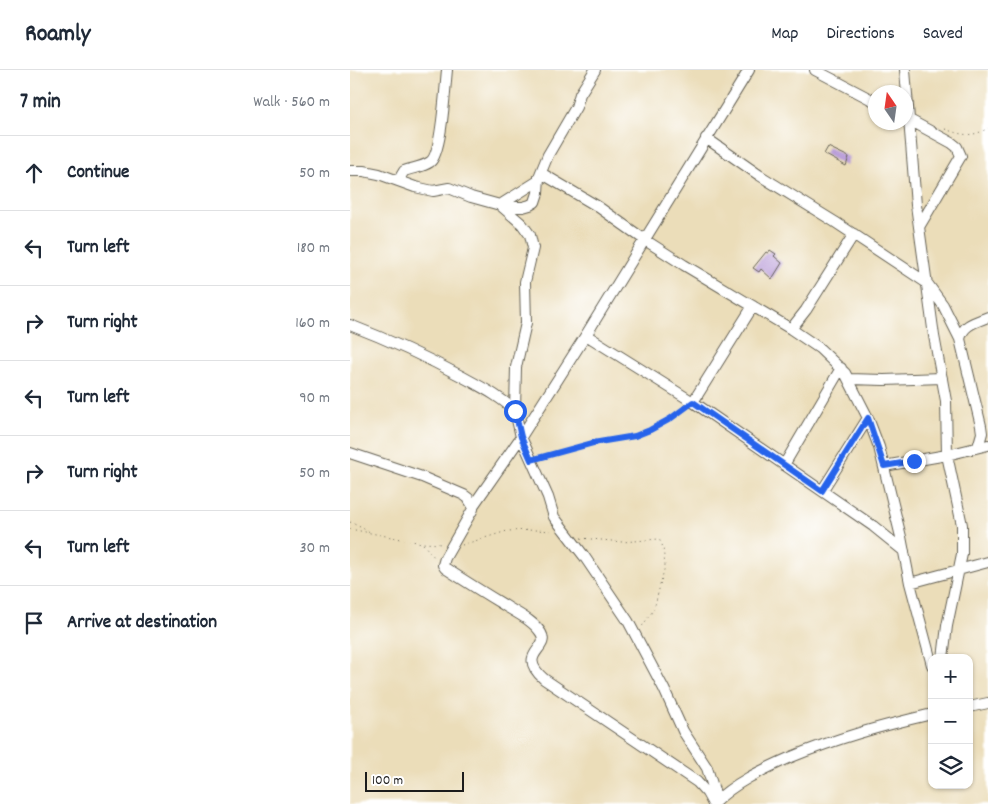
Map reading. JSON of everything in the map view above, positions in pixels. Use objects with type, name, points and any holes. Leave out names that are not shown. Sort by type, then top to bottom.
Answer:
[{"type":"street","points":[[401,182],[401,176],[404,171],[430,162],[436,156],[442,123],[447,70]]},
{"type":"street","points":[[350,171],[379,174],[433,191],[449,188],[502,206],[523,207],[530,205],[536,198],[539,177],[553,145],[576,107],[580,94],[595,70]]},
{"type":"street","points":[[749,70],[586,335],[521,437],[473,506],[451,545],[443,565],[527,620],[540,632],[542,638],[541,646],[532,656],[531,662],[536,672],[696,782],[707,793],[713,804],[741,782],[798,755],[856,733],[928,715]]},
{"type":"street","points":[[815,70],[868,98]]},
{"type":"street","points":[[905,70],[906,85]]},
{"type":"street","points":[[913,122],[957,146],[961,156],[919,227]]},
{"type":"street","points":[[908,130],[934,336],[946,401],[947,455],[958,497],[962,525],[963,541],[959,569],[947,626],[944,654]]},
{"type":"street","points":[[706,138],[778,188],[854,234],[927,284],[943,305],[960,339],[981,426],[983,446],[947,455],[884,466]]},
{"type":"street","points":[[502,206],[539,177]]},
{"type":"street","points":[[539,177],[597,206],[645,240],[820,348],[841,368],[849,379],[868,418],[884,466],[910,583],[929,654]]},
{"type":"street","points":[[502,206],[522,224],[530,235],[533,248],[525,282],[526,323],[516,367],[515,411],[521,437],[548,497],[554,517],[584,556],[636,634],[683,731],[707,768],[717,800]]},
{"type":"street","points":[[791,329],[806,310],[854,234]]},
{"type":"street","points":[[693,402],[752,306]]},
{"type":"street","points":[[960,339],[968,325],[988,317]]},
{"type":"street","points":[[350,325],[423,355],[486,389],[506,402],[515,411]]},
{"type":"street","points":[[586,335],[693,402],[880,531],[904,551]]},
{"type":"street","points":[[784,465],[841,368]]},
{"type":"street","points":[[849,379],[942,378]]},
{"type":"street","points":[[822,491],[868,418]]},
{"type":"street","points":[[350,453],[422,477],[464,495],[473,506]]},
{"type":"street","points":[[910,583],[988,562]]},
{"type":"street","points":[[973,706],[988,703]]},
{"type":"path","points":[[945,129],[971,135],[988,128]]},
{"type":"path","points":[[531,460],[593,443],[643,433],[670,419],[693,402]]},
{"type":"path","points":[[350,522],[375,534]]},
{"type":"path","points":[[350,530],[422,543],[451,545],[464,544],[507,531],[549,530],[568,536],[622,542],[659,539],[663,547],[665,566],[654,609],[636,634]]},
{"type":"path","points":[[422,543],[443,565]]},
{"type":"building","points":[[828,147],[849,157],[846,166],[824,154]]},
{"type":"building","points":[[770,250],[776,254],[774,256],[782,263],[772,279],[761,269],[759,272],[753,268],[766,252],[768,253]]},
{"type":"route","points":[[515,411],[516,422],[531,460],[593,443],[635,436],[670,419],[693,402],[822,491],[868,418],[884,466],[914,461]]}]
